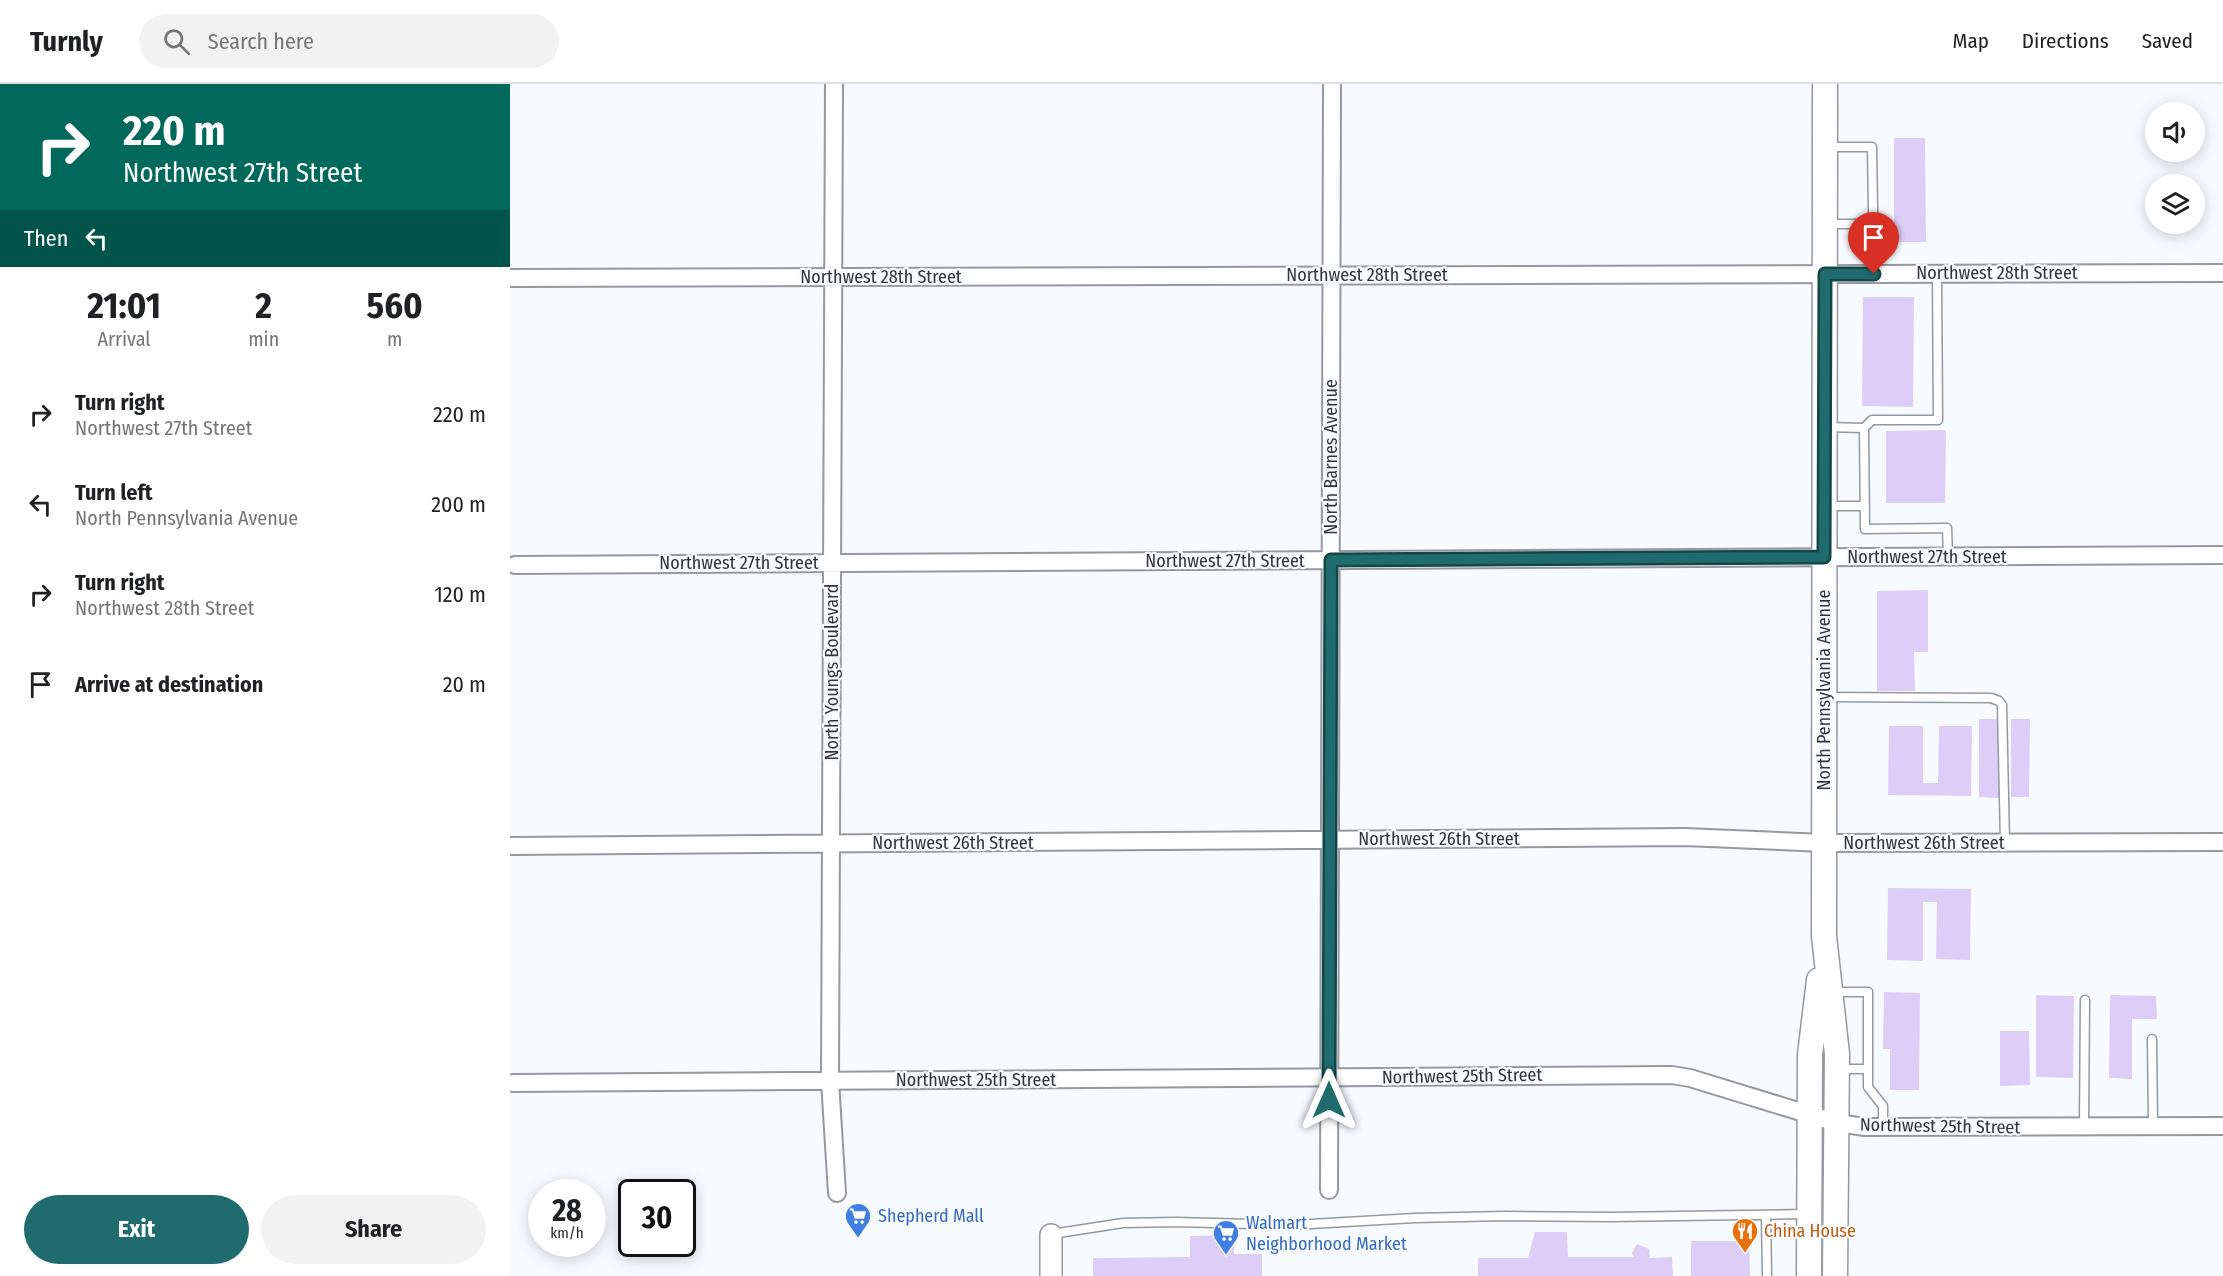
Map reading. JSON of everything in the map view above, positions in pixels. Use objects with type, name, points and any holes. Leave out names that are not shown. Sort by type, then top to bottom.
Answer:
[{"type":"main road","name":"North Pennsylvania Avenue","points":[[1825,84],[1824,936],[1837,1069],[1835,1276]]},
{"type":"main road","name":"North Pennsylvania Avenue","points":[[1809,1276],[1810,1055],[1824,936]]},
{"type":"main road","points":[[1809,1226],[1835,1237]]},
{"type":"street","name":"North Youngs Boulevard","points":[[834,84],[831,1081],[837,1193]]},
{"type":"street","name":"North Barnes Avenue","points":[[1329,1190],[1332,84]]},
{"type":"street","name":"Northwest 28th Street","points":[[510,278],[2223,273]]},
{"type":"street","name":"Northwest 27th Street","points":[[515,565],[2223,555]]},
{"type":"street","name":"Northwest 26th Street","points":[[510,846],[1685,837],[1824,843],[2223,842]]},
{"type":"street","name":"Northwest 25th Street","points":[[513,1083],[1672,1075],[1690,1078],[1837,1123],[1864,1127],[2223,1126]]},
{"type":"street","points":[[1051,1234],[1051,1276]]},
{"type":"lane","points":[[1825,147],[1872,147],[1874,274]]},
{"type":"lane","points":[[1825,224],[1874,224]]},
{"type":"lane","points":[[1937,273],[1938,420],[1872,420],[1864,428],[1864,506],[1865,529],[1947,528],[1948,557]]},
{"type":"lane","points":[[1825,427],[1864,428]]},
{"type":"lane","points":[[1824,506],[1864,506]]},
{"type":"lane","points":[[1824,697],[1991,698],[2000,701],[2002,705],[2005,843]]},
{"type":"lane","points":[[1830,992],[1868,992],[1868,1087],[1882,1106],[1882,1127]]},
{"type":"lane","points":[[2084,1126],[2085,1000]]},
{"type":"lane","points":[[2152,1039],[2153,1126]]},
{"type":"lane","points":[[1837,1069],[1868,1069]]},
{"type":"lane","points":[[1051,1234],[1123,1223],[1176,1221],[1293,1225],[1494,1216],[1766,1215],[1809,1226]]},
{"type":"lane","points":[[1766,1215],[1767,1276]]},
{"type":"building","points":[[1894,138],[1925,138],[1926,242],[1894,242]]},
{"type":"building","points":[[1863,297],[1914,297],[1913,407],[1862,406]]},
{"type":"building","points":[[1946,430],[1945,503],[1886,503],[1886,431]]},
{"type":"building","points":[[1928,590],[1928,652],[1914,652],[1915,691],[1877,691],[1877,591]]},
{"type":"building","points":[[1979,719],[1999,719],[1999,798],[1979,797]]},
{"type":"building","points":[[2011,719],[2030,719],[2029,797],[2011,797]]},
{"type":"building","points":[[1889,726],[1923,726],[1923,783],[1938,783],[1939,726],[1972,726],[1971,796],[1888,795]]},
{"type":"building","points":[[1888,888],[1971,889],[1970,960],[1936,959],[1937,902],[1923,902],[1923,961],[1887,960]]},
{"type":"building","points":[[1884,992],[1920,993],[1919,1090],[1890,1090],[1890,1049],[1883,1049]]},
{"type":"building","points":[[2036,995],[2074,996],[2073,1078],[2036,1077]]},
{"type":"building","points":[[2110,995],[2156,996],[2157,1019],[2132,1019],[2132,1079],[2109,1078]]},
{"type":"building","points":[[2000,1031],[2029,1031],[2030,1085],[2000,1086]]},
{"type":"building","points":[[1535,1232],[1567,1232],[1568,1257],[1634,1257],[1632,1253],[1637,1244],[1649,1249],[1650,1258],[1672,1257],[1673,1276],[1478,1276],[1478,1258],[1528,1258]]},
{"type":"building","name":"Walmart Neighborhood Market","points":[[1234,1235],[1234,1254],[1262,1254],[1262,1276],[1093,1276],[1093,1258],[1190,1257],[1190,1236]]},
{"type":"building","points":[[1691,1241],[1749,1241],[1750,1276],[1691,1276]]},
{"type":"place","name":"Shepherd Mall","points":[[858,1239]]},
{"type":"place","name":"China House","points":[[1745,1254]]},
{"type":"place","name":"Walmart Neighborhood Market","points":[[1226,1256]]},
{"type":"route","points":[[1329,1100],[1331,560],[1824,557],[1825,274],[1874,274]]}]
